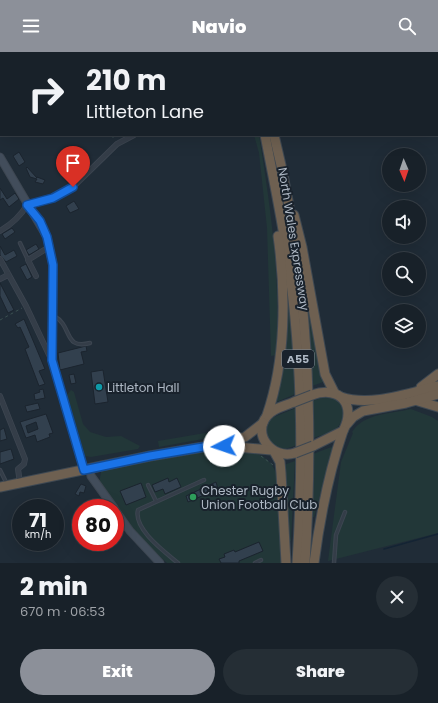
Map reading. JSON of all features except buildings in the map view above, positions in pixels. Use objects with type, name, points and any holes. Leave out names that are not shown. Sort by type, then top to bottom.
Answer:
[{"type":"highway","name":"North Wales Expressway","points":[[265,136],[290,275],[300,380],[301,470],[297,563]]},
{"type":"highway","name":"North Wales Expressway","points":[[274,136],[281,163],[296,256],[304,323],[308,383],[310,468],[305,563]]},
{"type":"highway","points":[[269,157],[280,253],[282,294],[278,378],[265,419],[264,438],[280,462],[286,563]]},
{"type":"highway","points":[[281,163],[302,247],[325,374],[338,395],[346,403],[349,411],[345,428],[326,485],[319,520],[314,563]]},
{"type":"highway","points":[[407,393],[423,386],[438,374]]},
{"type":"highway","points":[[4,486],[150,456],[215,445],[245,437],[265,419],[294,402],[325,391],[351,400],[365,401],[438,386]]},
{"type":"highway","points":[[215,445],[246,447],[287,455],[313,446],[345,428],[353,417],[363,411],[438,394]]},
{"type":"highway","points":[[415,400],[438,407]]},
{"type":"street","points":[[0,232],[22,214],[27,205],[53,198],[73,187],[117,144],[132,136]]},
{"type":"street","points":[[0,157],[27,205],[40,221],[47,237],[53,265],[52,360]]},
{"type":"street","points":[[36,276],[28,260],[49,247]]},
{"type":"street","points":[[0,259],[26,306],[52,360],[87,469],[107,499]]},
{"type":"street","points":[[0,279],[8,275]]},
{"type":"street","points":[[0,396],[25,459],[24,464],[18,469],[20,483]]},
{"type":"street","points":[[124,523],[160,563]]},
{"type":"lane","points":[[20,243],[28,260]]},
{"type":"lane","points":[[53,315],[63,322],[71,341],[74,344],[83,345],[90,343]]},
{"type":"lane","points":[[0,470],[4,486]]},
{"type":"lane","points":[[178,563],[146,533],[137,519],[138,510],[204,480]]},
{"type":"lane","points":[[148,485],[156,501]]},
{"type":"lane","points":[[334,563],[336,535],[345,512]]},
{"type":"lane","points":[[255,563],[261,560]]},
{"type":"path","points":[[113,136],[117,144]]},
{"type":"path","points":[[0,320],[26,306]]},
{"type":"green space","points":[[254,136],[259,136],[274,245],[277,327],[276,355],[271,356],[267,228],[259,153]]},
{"type":"green space","points":[[300,248],[323,382],[312,386]]},
{"type":"green space","points":[[284,267],[290,305],[296,392],[293,395],[274,403]]},
{"type":"green space","points":[[71,390],[74,392],[83,424],[90,432],[106,437],[121,436],[140,446],[138,449],[91,457],[85,456],[67,395]]},
{"type":"green space","points":[[325,396],[338,401],[344,413],[342,420],[333,431],[313,438],[313,401]]},
{"type":"green space","points":[[296,408],[298,445],[284,449],[273,446],[270,443],[267,434],[269,419]]},
{"type":"green space","name":"Chester Rugby Union Football Club","points":[[411,409],[432,417],[438,421],[438,533],[328,561],[341,462],[353,433],[352,432],[363,421],[378,415]]},
{"type":"green space","points":[[223,430],[230,434],[159,447],[158,441]]},
{"type":"green space","points":[[334,446],[314,517],[311,517],[313,454]]},
{"type":"green space","name":"Chester Rugby Union Football Club","points":[[218,449],[252,452],[260,455],[272,465],[276,473],[283,563],[167,563],[131,530],[124,520],[124,499],[109,499],[99,484],[101,472],[106,468]]},
{"type":"green space","points":[[295,461],[291,541],[290,541],[284,465]]},
{"type":"waterway","points":[[384,549],[438,534]]},
{"type":"place","name":"Littleton Hall","points":[[99,387]]},
{"type":"place","name":"Chester Rugby Union Football Club","points":[[193,497]]},
{"type":"route","points":[[73,187],[53,198],[27,205],[40,221],[47,237],[53,265],[52,360],[66,414],[84,470],[150,456],[215,445],[224,446]]}]
